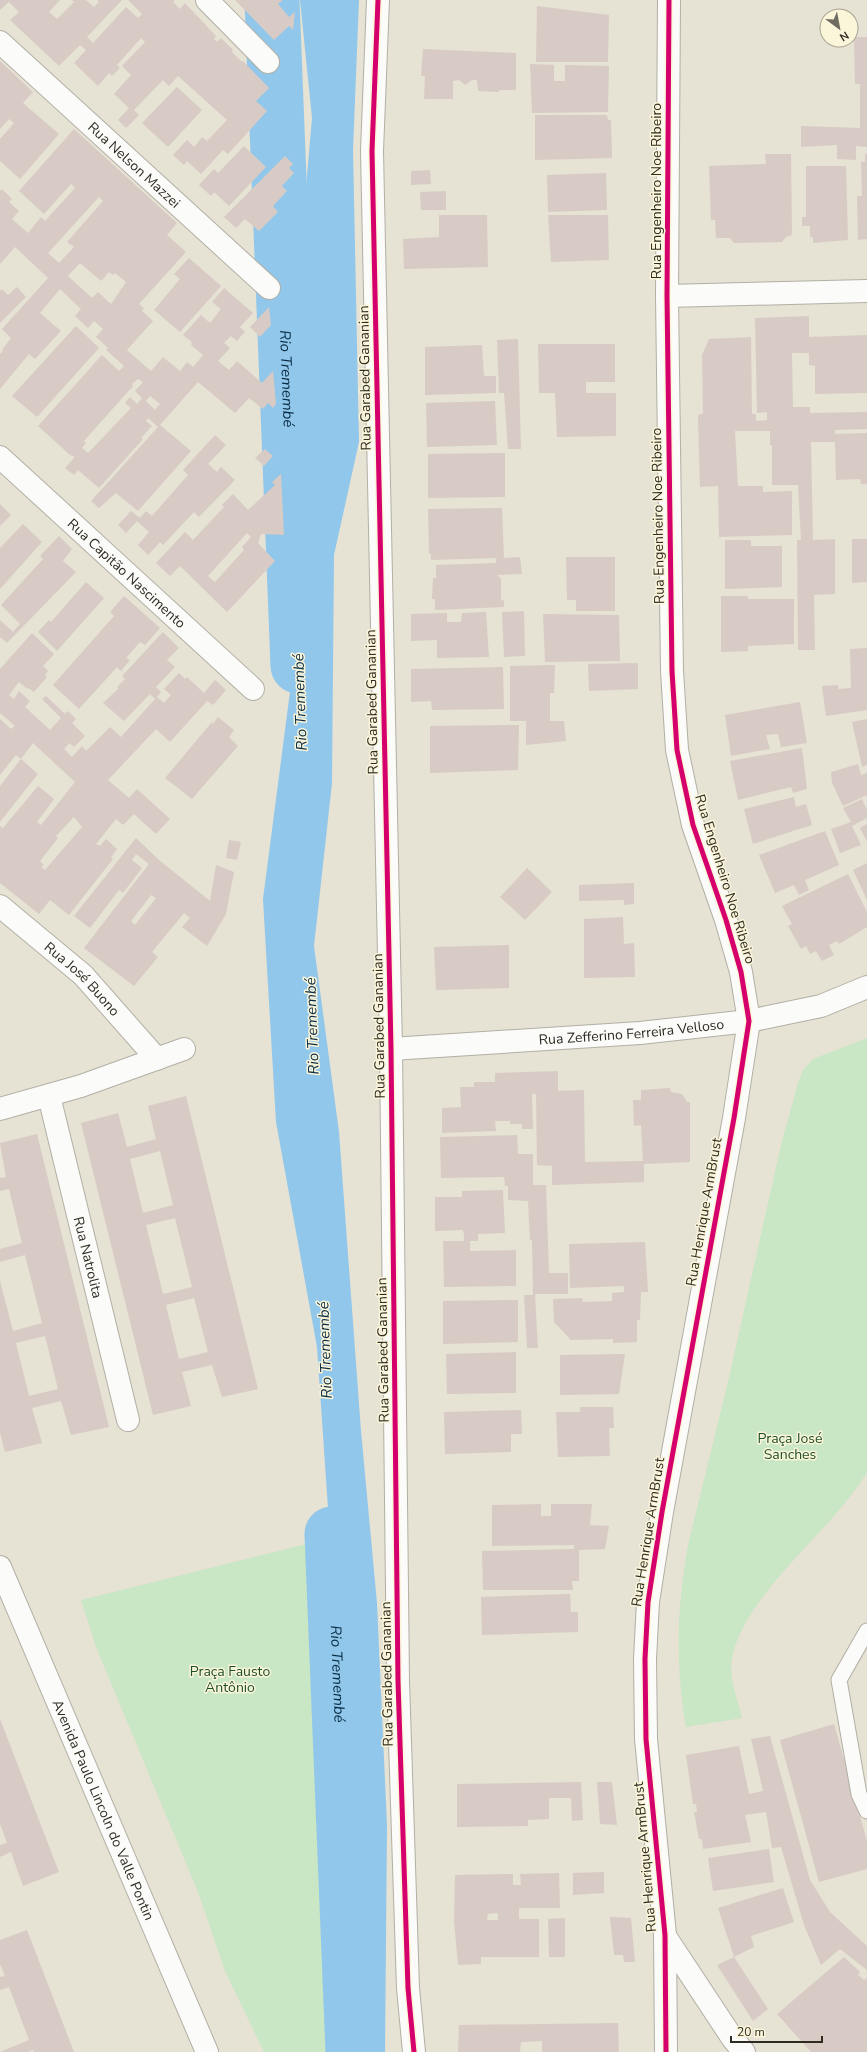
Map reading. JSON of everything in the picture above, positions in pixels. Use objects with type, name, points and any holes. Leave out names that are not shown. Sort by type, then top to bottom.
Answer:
[{"type":"street","points":[[207,0],[268,62]]},
{"type":"street","name":"Rua Garabed Gananian","points":[[378,0],[372,151],[391,1049],[398,1681],[408,1988],[414,2052]]},
{"type":"street","name":"Rua Engenheiro Noe Ribeiro","points":[[669,0],[668,296],[672,672],[677,750],[693,825],[726,920],[741,972],[749,1021]]},
{"type":"street","name":"Rua Nelson Mazzei","points":[[0,42],[269,288]]},
{"type":"street","points":[[668,296],[867,291]]},
{"type":"street","name":"Rua Capitão Nascimento","points":[[0,457],[253,689]]},
{"type":"street","name":"Rua José Buono","points":[[0,906],[83,975],[157,1059]]},
{"type":"street","name":"Rua Zefferino Ferreira Velloso","points":[[391,1049],[640,1033],[749,1021],[821,1006],[867,987]]},
{"type":"street","name":"Rua Henrique ArmBrust","points":[[666,2052],[665,1936],[646,1739],[645,1659],[648,1602],[663,1504],[734,1118],[749,1021]]},
{"type":"street","points":[[0,1109],[49,1096],[184,1049]]},
{"type":"street","name":"Rua Natrolita","points":[[49,1096],[128,1420]]},
{"type":"street","name":"Avenida Paulo Lincoln do Valle Pontin","points":[[0,1567],[207,2052]]},
{"type":"street","points":[[665,1936],[728,2033],[744,2052]]},
{"type":"lane","points":[[867,1630],[839,1680],[860,1794],[867,1812]]},
{"type":"green space","name":"Praça José Sanches","points":[[867,1038],[867,1472],[852,1494],[833,1517],[771,1586],[754,1609],[740,1633],[732,1658],[731,1673],[742,1718],[686,1727],[682,1704],[679,1659],[680,1613],[684,1568],[688,1545],[728,1382],[781,1145],[803,1070],[813,1059]]},
{"type":"green space","name":"Praça Fausto Antônio","points":[[331,1538],[336,1626],[345,1698],[352,1829],[347,1946],[348,2052],[264,2052],[225,1971],[198,1892],[96,1647],[81,1600]]},
{"type":"water","points":[[300,0],[359,0],[353,150],[359,442],[334,555],[332,783],[314,946],[339,1132],[361,1431],[377,1603],[387,1825],[385,2052],[348,2052],[347,1946],[352,1829],[345,1698],[336,1626],[317,1347],[276,1122],[263,899],[294,661],[304,210],[312,118]]},
{"type":"building","points":[[0,0],[60,0],[49,12],[57,19],[74,2],[72,0],[86,0],[94,7],[99,2],[97,0],[122,0],[87,37],[93,43],[126,7],[138,18],[142,14],[128,0],[175,0],[173,2],[180,9],[185,3],[216,36],[214,39],[217,42],[221,38],[233,50],[232,52],[242,62],[243,61],[269,88],[256,101],[267,111],[228,154],[223,150],[201,174],[187,161],[184,165],[173,155],[187,140],[194,147],[202,137],[207,141],[227,120],[178,76],[169,86],[163,80],[134,110],[139,115],[126,128],[118,120],[129,108],[114,94],[131,75],[122,66],[145,42],[141,38],[117,65],[120,68],[112,76],[109,73],[98,86],[74,63],[86,50],[80,45],[59,66],[10,20],[19,12],[9,2],[0,10]]},
{"type":"building","points":[[235,0],[283,0],[278,4],[289,17],[295,12],[293,30],[289,26],[274,40]]},
{"type":"building","points":[[537,6],[609,15],[608,62],[536,62]]},
{"type":"building","points":[[859,37],[867,37],[867,147],[856,146],[856,160],[837,159],[837,145],[801,147],[801,126],[860,128],[860,84],[855,84],[854,48],[859,48]]},
{"type":"building","points":[[423,49],[516,53],[516,90],[499,90],[499,92],[478,91],[477,80],[472,80],[465,85],[459,80],[453,81],[453,99],[424,99],[425,76],[421,76]]},
{"type":"building","points":[[0,61],[33,92],[23,103],[59,134],[20,179],[0,161],[0,139],[14,123],[9,119],[0,129]]},
{"type":"building","points":[[530,64],[554,65],[554,81],[565,81],[565,65],[609,66],[608,112],[532,113]]},
{"type":"building","points":[[177,87],[202,110],[168,147],[142,123]]},
{"type":"building","points":[[535,115],[607,115],[608,120],[611,120],[612,158],[535,160]]},
{"type":"building","points":[[74,129],[177,223],[167,235],[186,252],[139,304],[144,308],[142,311],[153,321],[127,350],[151,371],[163,357],[180,371],[187,362],[193,367],[203,355],[191,345],[192,342],[183,335],[201,315],[210,323],[221,309],[212,302],[224,288],[253,313],[240,327],[245,332],[237,341],[231,336],[224,343],[230,348],[218,361],[229,370],[237,361],[262,383],[273,371],[276,404],[273,408],[268,403],[263,409],[249,398],[235,413],[198,382],[160,425],[191,451],[138,511],[116,493],[99,508],[91,501],[158,427],[148,418],[146,421],[152,426],[141,438],[143,439],[99,488],[78,470],[74,475],[65,468],[75,457],[70,455],[38,426],[102,355],[119,371],[124,366],[106,350],[108,348],[96,337],[103,329],[94,321],[88,328],[75,316],[81,309],[60,289],[40,313],[61,331],[35,359],[29,354],[0,389],[0,354],[11,338],[2,329],[48,278],[15,247],[0,264],[0,191],[2,189],[12,199],[9,202],[19,211],[12,219],[28,233],[41,217],[45,221],[75,188],[71,184],[44,214],[19,191]],"holes":[[[99,197],[103,201],[67,242],[74,247],[59,263],[48,253]],[[80,263],[101,281],[109,272],[113,275],[115,273],[126,282],[111,304],[98,292],[92,298],[68,276]],[[138,379],[143,382],[135,391],[142,398],[137,404],[130,397],[125,403],[131,408],[88,453],[82,448],[86,443],[84,441],[133,386],[132,384]],[[150,396],[160,404],[155,410],[146,401]]]},
{"type":"building","points":[[244,146],[266,167],[229,206],[214,192],[211,196],[199,185],[214,169],[218,173]]},
{"type":"building","points":[[765,154],[791,154],[792,235],[786,237],[782,242],[734,243],[730,238],[716,238],[715,220],[711,220],[709,166],[766,164]]},
{"type":"building","points":[[865,154],[867,154],[867,239],[858,240],[857,196],[862,196],[861,162],[865,162]]},
{"type":"building","points":[[285,156],[293,164],[289,168],[294,173],[282,186],[287,191],[273,206],[278,212],[259,231],[245,219],[236,228],[224,217]]},
{"type":"building","points":[[806,166],[846,166],[848,240],[813,243],[813,237],[810,237],[810,226],[802,226],[802,217],[806,217]]},
{"type":"building","points":[[430,170],[431,184],[411,185],[411,171]]},
{"type":"building","points":[[606,173],[607,210],[548,212],[547,175]]},
{"type":"building","points":[[446,191],[446,210],[421,210],[420,192]]},
{"type":"building","points":[[439,215],[487,215],[488,267],[404,269],[403,239],[439,237]]},
{"type":"building","points":[[548,215],[608,215],[609,260],[551,262]]},
{"type":"building","points":[[189,258],[221,286],[180,332],[154,310],[180,279],[174,274]]},
{"type":"building","points":[[17,287],[26,297],[0,323],[0,291],[2,289],[8,295]]},
{"type":"building","points":[[269,307],[271,325],[260,337],[250,327]]},
{"type":"building","points":[[809,316],[809,337],[867,335],[867,393],[815,394],[815,366],[809,365],[809,353],[792,353],[793,407],[810,407],[810,413],[867,412],[867,429],[835,430],[835,434],[867,433],[867,484],[861,484],[860,479],[836,480],[835,442],[811,442],[813,540],[835,539],[835,594],[814,595],[815,650],[798,650],[797,540],[801,540],[798,485],[772,485],[772,445],[770,445],[770,431],[735,431],[738,486],[763,486],[763,492],[792,491],[792,535],[719,537],[718,486],[700,487],[698,418],[699,414],[703,414],[702,355],[709,339],[751,337],[752,414],[756,414],[756,421],[767,420],[767,412],[757,413],[755,318]]},
{"type":"building","points":[[76,326],[99,348],[37,417],[12,396]]},
{"type":"building","points":[[518,339],[521,449],[508,449],[504,393],[499,393],[497,340]]},
{"type":"building","points":[[538,344],[615,344],[615,382],[586,382],[586,393],[616,393],[616,436],[557,437],[555,393],[539,393]]},
{"type":"building","points":[[482,345],[484,376],[496,376],[496,393],[425,395],[425,347]]},
{"type":"building","points":[[495,401],[497,445],[427,447],[426,403]]},
{"type":"building","points":[[215,435],[226,445],[208,464],[217,472],[221,467],[235,480],[199,517],[194,512],[163,545],[160,542],[148,555],[138,545],[149,532],[137,521],[126,533],[118,525],[131,511],[140,518],[146,511],[152,516],[188,475],[183,470]]},
{"type":"building","points":[[265,449],[273,456],[264,466],[255,458]]},
{"type":"building","points":[[505,453],[505,497],[428,498],[428,454]]},
{"type":"building","points":[[281,474],[284,535],[261,534],[258,543],[275,561],[227,612],[180,566],[170,576],[156,563],[185,532],[193,540],[224,507],[222,505],[233,494],[248,510],[275,485],[272,482]],"holes":[[[247,533],[251,537],[242,547],[244,550],[215,582],[208,576]]]},
{"type":"building","points":[[0,504],[11,515],[0,526]]},
{"type":"building","points":[[502,508],[504,558],[520,557],[522,574],[497,575],[501,579],[501,601],[504,600],[504,607],[435,610],[435,599],[432,599],[433,578],[436,578],[436,565],[496,563],[496,558],[431,560],[431,554],[429,554],[428,509]]},
{"type":"building","points":[[23,524],[42,542],[0,589],[0,548]]},
{"type":"building","points":[[59,536],[72,549],[63,561],[76,572],[7,643],[0,637],[0,620],[13,632],[20,624],[1,605],[43,559],[40,556]]},
{"type":"building","points":[[852,539],[867,539],[867,582],[852,583]]},
{"type":"building","points":[[725,540],[751,540],[751,546],[782,546],[782,587],[725,589]]},
{"type":"building","points":[[566,557],[615,557],[615,611],[576,611],[576,600],[567,600]]},
{"type":"building","points":[[86,582],[104,598],[57,651],[38,632],[49,620],[51,622]]},
{"type":"building","points":[[124,596],[160,628],[145,645],[140,642],[126,658],[130,660],[121,671],[117,667],[79,709],[53,685],[114,616],[110,612]]},
{"type":"building","points":[[721,596],[748,596],[748,599],[794,599],[794,644],[748,646],[748,651],[721,652]]},
{"type":"building","points":[[524,611],[525,656],[504,657],[502,612]]},
{"type":"building","points":[[486,612],[489,657],[437,658],[437,640],[411,641],[411,614],[447,613],[447,622],[461,622],[462,613]]},
{"type":"building","points":[[543,614],[619,615],[620,661],[545,662]]},
{"type":"building","points":[[163,632],[179,648],[167,660],[175,667],[156,687],[161,692],[157,697],[164,703],[171,695],[164,689],[179,673],[185,679],[187,677],[204,693],[215,680],[226,690],[213,705],[207,701],[170,742],[156,729],[108,780],[129,798],[137,789],[170,819],[156,834],[134,814],[123,825],[116,819],[96,844],[100,846],[106,839],[117,849],[111,857],[113,859],[69,915],[50,900],[39,914],[0,883],[0,826],[3,828],[38,786],[54,799],[37,822],[41,825],[75,782],[33,743],[21,759],[16,755],[0,775],[0,719],[11,729],[15,726],[0,713],[0,669],[32,633],[54,654],[43,666],[48,671],[45,675],[47,677],[34,692],[28,688],[27,689],[19,682],[9,695],[14,699],[19,691],[30,701],[25,707],[50,730],[61,718],[42,699],[46,696],[65,714],[68,711],[76,719],[72,723],[85,736],[74,747],[69,743],[64,749],[72,757],[82,746],[86,751],[110,727],[121,737],[155,699],[150,694],[124,721],[103,703],[119,688],[117,687],[125,679],[122,676]],"holes":[[[74,817],[82,827],[45,870],[41,867],[44,865],[40,861],[58,838],[56,836]]]},
{"type":"building","points":[[867,648],[867,710],[826,716],[822,686],[838,685],[838,689],[851,688],[850,649]]},
{"type":"building","points":[[638,663],[638,689],[589,691],[588,664]]},
{"type":"building","points":[[555,665],[554,693],[550,693],[550,721],[564,721],[566,741],[526,745],[526,721],[510,721],[510,666]]},
{"type":"building","points":[[503,667],[504,709],[432,710],[431,701],[411,702],[411,669]]},
{"type":"building","points":[[800,702],[807,743],[781,747],[778,734],[766,735],[770,749],[731,756],[725,715]]},
{"type":"building","points":[[218,717],[234,730],[229,737],[238,746],[192,799],[165,778],[212,722],[213,724]]},
{"type":"building","points":[[867,719],[867,765],[862,767],[852,722]]},
{"type":"building","points":[[519,725],[518,770],[430,773],[430,726]]},
{"type":"building","points":[[802,748],[807,789],[793,793],[791,787],[738,800],[730,761]]},
{"type":"building","points":[[21,759],[38,774],[0,822],[0,786]]},
{"type":"building","points":[[858,764],[861,775],[867,773],[867,795],[843,806],[832,783],[831,772]]},
{"type":"building","points":[[794,797],[796,807],[806,804],[812,825],[753,844],[744,809]]},
{"type":"building","points":[[862,799],[867,810],[867,818],[852,826],[861,845],[840,853],[831,829],[851,822],[843,808]]},
{"type":"building","points":[[867,824],[867,842],[860,828]]},
{"type":"building","points":[[825,831],[839,865],[805,880],[809,890],[799,895],[794,885],[775,893],[759,855]]},
{"type":"building","points":[[136,838],[159,860],[210,901],[216,865],[234,872],[226,914],[207,946],[182,927],[190,918],[184,913],[152,952],[158,957],[134,986],[84,948],[149,864],[136,854],[132,860],[142,868],[123,893],[119,890],[90,928],[74,916]],"holes":[[[151,895],[156,898],[135,925],[131,921]]]},
{"type":"building","points":[[229,840],[241,842],[237,860],[226,858]]},
{"type":"building","points":[[867,863],[867,900],[853,870]]},
{"type":"building","points":[[527,868],[552,892],[525,920],[500,897]]},
{"type":"building","points":[[848,874],[867,912],[867,927],[839,944],[837,941],[829,945],[834,955],[822,961],[816,951],[810,954],[806,946],[801,949],[788,926],[792,924],[782,906]]},
{"type":"building","points":[[634,883],[634,904],[624,905],[624,900],[579,901],[579,885]]},
{"type":"building","points":[[623,917],[624,944],[634,943],[635,977],[584,978],[584,919]]},
{"type":"building","points":[[509,945],[509,988],[436,990],[434,947]]},
{"type":"building","points":[[558,1071],[558,1091],[584,1090],[585,1162],[643,1161],[641,1125],[634,1126],[633,1100],[641,1100],[641,1090],[670,1088],[671,1092],[682,1094],[687,1102],[690,1102],[690,1162],[644,1164],[644,1182],[552,1185],[552,1166],[537,1165],[536,1094],[532,1094],[533,1129],[522,1129],[522,1124],[510,1124],[510,1121],[495,1121],[496,1131],[442,1133],[442,1108],[461,1107],[460,1087],[474,1087],[474,1082],[495,1082],[495,1073]]},
{"type":"building","points":[[186,1096],[258,1389],[222,1397],[212,1365],[182,1372],[191,1406],[153,1415],[81,1123],[118,1113],[127,1147],[156,1139],[148,1106]],"holes":[[[160,1151],[173,1205],[143,1213],[130,1159]],[[175,1218],[192,1287],[163,1294],[146,1225]],[[194,1298],[208,1352],[179,1359],[166,1305]]]},
{"type":"building","points":[[37,1134],[109,1427],[71,1435],[61,1401],[32,1408],[42,1443],[5,1452],[0,1433],[0,1281],[13,1331],[42,1323],[25,1255],[0,1262],[0,1249],[22,1243],[9,1189],[0,1191],[0,1178],[6,1177],[0,1143]],"holes":[[[45,1336],[58,1389],[29,1396],[16,1343]]]},
{"type":"building","points":[[517,1135],[518,1154],[533,1154],[533,1185],[546,1185],[549,1273],[568,1273],[568,1294],[535,1294],[538,1348],[527,1348],[524,1295],[533,1295],[532,1240],[530,1240],[528,1201],[508,1200],[508,1186],[505,1186],[504,1177],[441,1178],[440,1137]]},
{"type":"building","points":[[503,1190],[505,1233],[478,1234],[478,1241],[470,1241],[470,1251],[516,1250],[516,1286],[444,1287],[443,1241],[464,1241],[464,1235],[463,1230],[435,1231],[435,1197],[462,1197],[462,1191]]},
{"type":"building","points":[[645,1242],[648,1292],[641,1292],[640,1320],[637,1320],[637,1342],[613,1343],[613,1339],[571,1340],[554,1322],[553,1299],[582,1298],[583,1302],[612,1301],[612,1293],[624,1292],[624,1286],[570,1288],[569,1244]]},
{"type":"building","points":[[518,1300],[518,1342],[443,1344],[443,1301]]},
{"type":"building","points":[[516,1352],[516,1393],[447,1394],[446,1354]]},
{"type":"building","points":[[625,1354],[619,1394],[560,1395],[560,1355]]},
{"type":"building","points":[[580,1407],[613,1407],[614,1428],[609,1428],[610,1456],[558,1457],[556,1412],[580,1412]]},
{"type":"building","points":[[521,1410],[522,1434],[511,1434],[511,1452],[445,1454],[444,1412]]},
{"type":"building","points":[[541,1504],[541,1516],[551,1516],[551,1504],[592,1504],[590,1525],[609,1526],[605,1549],[579,1550],[579,1581],[572,1581],[573,1590],[483,1590],[482,1551],[574,1549],[574,1545],[492,1546],[492,1505]]},
{"type":"building","points":[[570,1594],[571,1612],[578,1612],[578,1632],[482,1635],[481,1597]]},
{"type":"building","points":[[0,1719],[59,1872],[23,1886],[11,1852],[0,1857],[0,1845],[7,1843],[0,1824]]},
{"type":"building","points":[[834,1724],[867,1841],[867,1869],[819,1882],[780,1740]]},
{"type":"building","points":[[770,1736],[810,1880],[830,1912],[867,1946],[867,1970],[840,1949],[821,1965],[804,1925],[781,1847],[772,1848],[766,1812],[745,1815],[751,1842],[703,1849],[702,1839],[699,1839],[694,1812],[697,1812],[696,1804],[693,1804],[686,1755],[739,1746],[749,1794],[763,1791],[751,1739]]},
{"type":"building","points":[[581,1782],[583,1820],[572,1821],[571,1798],[549,1798],[549,1819],[528,1820],[528,1826],[457,1827],[457,1784]]},
{"type":"building","points":[[597,1782],[612,1782],[617,1825],[600,1824]]},
{"type":"building","points":[[769,1849],[774,1882],[713,1891],[708,1858]]},
{"type":"building","points":[[604,1872],[604,1893],[573,1895],[573,1873]]},
{"type":"building","points":[[559,1873],[560,1908],[519,1908],[519,1919],[539,1919],[539,1957],[481,1957],[481,1964],[458,1965],[454,1921],[455,1875],[513,1874],[513,1885],[521,1885],[520,1874]],"holes":[[[498,1913],[498,1920],[487,1920],[488,1914]]]},
{"type":"building","points":[[783,1888],[794,1922],[751,1936],[754,1947],[734,1957],[718,1908]]},
{"type":"building","points":[[610,1917],[631,1918],[635,1962],[624,1962],[623,1955],[614,1955]]},
{"type":"building","points":[[565,1918],[565,1957],[549,1957],[548,1919]]},
{"type":"building","points":[[27,1930],[74,2052],[34,2052],[33,2050],[28,2052],[0,2052],[29,2040],[9,1987],[0,1990],[0,1977],[5,1976],[0,1964],[0,1940]]},
{"type":"building","points":[[734,1957],[768,2009],[753,2021],[717,1965]]},
{"type":"building","points":[[844,1957],[860,1972],[858,1975],[864,1980],[867,1978],[867,2052],[811,2052],[777,2014]]},
{"type":"building","points":[[618,2023],[619,2052],[542,2052],[542,2041],[521,2042],[520,2052],[458,2052],[459,2025]]},
{"type":"waterway","name":"Rio Tremembé","points":[[272,0],[298,666]]},
{"type":"waterway","name":"Rio Tremembé","points":[[332,1534],[353,2052]]},
{"type":"cycle path","points":[[378,0],[372,151],[391,1049],[398,1681],[408,1988],[414,2052]]},
{"type":"cycle path","points":[[666,2052],[665,1935],[646,1739],[645,1659],[648,1602],[662,1512],[734,1118],[749,1021],[741,972],[726,920],[693,825],[677,750],[672,671],[667,296],[669,0]]}]
